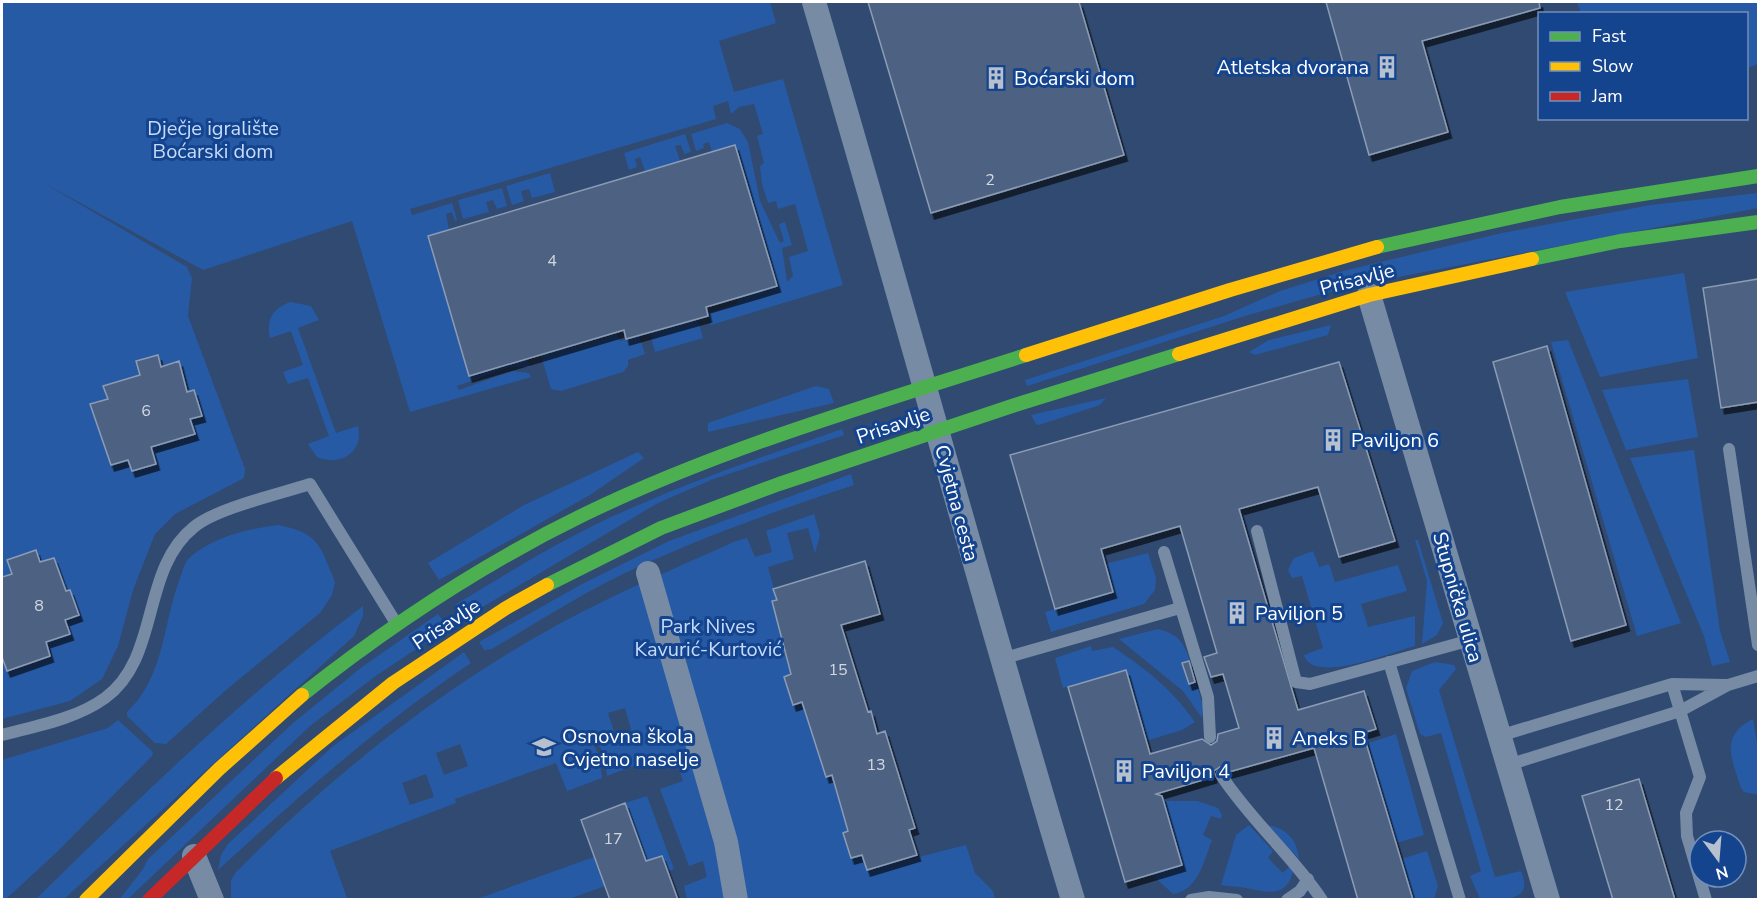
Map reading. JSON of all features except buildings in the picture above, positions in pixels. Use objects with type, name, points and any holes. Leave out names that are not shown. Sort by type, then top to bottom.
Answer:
[{"type":"street","name":"Cvjetna cesta","points":[[813,2],[926,386],[1001,659],[1073,900]]},
{"type":"street","name":"Prisavlje","points":[[86,900],[243,747],[332,673],[397,625],[526,544],[630,493],[749,444],[1111,326],[1365,250],[1579,202],[1758,176]]},
{"type":"street","name":"Prisavlje","points":[[149,900],[249,802],[363,705],[464,634],[506,608],[577,569],[661,528],[779,484],[938,431],[1369,295],[1620,241],[1758,222]]},
{"type":"street","name":"Stupnička ulica","points":[[1369,295],[1548,900]]},
{"type":"street","points":[[648,573],[726,842],[736,900]]},
{"type":"street","points":[[194,856],[212,900]]},
{"type":"lane","points":[[1729,449],[1758,645]]},
{"type":"lane","name":"Prisavlje","points":[[2,735],[60,719],[106,697],[133,666],[159,575],[176,544],[195,525],[232,509],[310,484],[397,625]]},
{"type":"lane","points":[[1257,531],[1296,682],[1310,684],[1471,640]]},
{"type":"lane","points":[[1164,552],[1208,697],[1210,737]]},
{"type":"lane","points":[[1001,659],[1180,608]]},
{"type":"lane","points":[[1389,662],[1460,900]]},
{"type":"lane","points":[[1508,765],[1680,711],[1728,685],[1758,676]]},
{"type":"lane","points":[[1671,684],[1700,777],[1686,813],[1687,836],[1706,900]]},
{"type":"lane","points":[[1499,736],[1671,684],[1728,685]]},
{"type":"lane","points":[[1221,775],[1260,828],[1308,879],[1322,900]]},
{"type":"lane","points":[[1287,900],[1300,891],[1308,879]]},
{"type":"lane","points":[[1191,900],[1209,897],[1237,900]]},
{"type":"green space","name":"Dječje igralište Boćarski dom","points":[[2,2],[770,2],[776,23],[719,41],[734,92],[783,79],[843,285],[711,325],[708,313],[738,303],[736,298],[752,294],[750,285],[761,291],[776,286],[735,145],[712,152],[709,142],[703,144],[704,148],[696,151],[691,134],[727,123],[740,129],[748,142],[760,201],[780,243],[784,241],[779,224],[785,222],[792,245],[782,248],[787,282],[793,276],[789,257],[808,251],[795,204],[778,209],[776,201],[768,203],[762,184],[760,166],[764,163],[757,136],[763,134],[754,104],[739,107],[731,114],[728,101],[713,106],[716,119],[410,209],[412,215],[452,203],[457,220],[455,221],[452,212],[446,214],[449,230],[428,236],[469,376],[515,363],[525,351],[530,367],[510,367],[457,386],[459,390],[512,371],[529,373],[531,377],[410,412],[352,221],[203,270],[42,182],[187,267],[192,278],[188,316],[245,469],[244,478],[175,514],[155,534],[133,590],[118,646],[102,679],[70,701],[2,719]]},
{"type":"green space","points":[[1577,2],[1758,2],[1758,64],[1748,68],[1748,12],[1581,12]]},
{"type":"green space","points":[[685,134],[691,152],[684,154],[681,145],[675,146],[680,161],[645,171],[640,157],[635,159],[637,167],[629,170],[624,153]]},
{"type":"green space","points":[[550,173],[555,192],[532,198],[529,189],[521,191],[524,201],[512,205],[506,186]]},
{"type":"green space","points":[[502,188],[507,206],[497,209],[493,200],[486,202],[489,212],[463,219],[458,200]]},
{"type":"green space","points":[[1758,193],[1758,208],[1346,287],[1245,316],[1027,386],[1025,380],[1224,316],[1280,291],[1347,270],[1502,233],[1651,205]]},
{"type":"green space","points":[[1684,273],[1698,358],[1600,377],[1565,292]]},
{"type":"green space","points":[[290,302],[311,306],[319,320],[298,328],[336,433],[358,426],[358,443],[349,455],[342,458],[326,460],[317,457],[308,444],[329,436],[308,378],[288,384],[283,372],[303,365],[291,331],[270,338],[269,326],[272,316],[279,308]]},
{"type":"green space","points":[[695,311],[703,338],[655,352],[650,333],[666,328],[664,320]]},
{"type":"green space","points":[[1331,325],[1328,335],[1255,355],[1249,352],[1269,340]]},
{"type":"green space","points":[[617,334],[620,341],[639,336],[645,354],[628,360],[628,366],[623,372],[561,391],[551,389],[540,352],[564,345],[565,349]]},
{"type":"green space","points":[[1568,340],[1681,623],[1637,636],[1551,342]]},
{"type":"green space","points":[[1688,379],[1698,437],[1626,450],[1602,390]]},
{"type":"green space","points":[[816,386],[829,389],[834,403],[708,432],[708,423]]},
{"type":"green space","points":[[1106,398],[1100,405],[1039,425],[1031,415]]},
{"type":"green space","points":[[842,429],[844,435],[711,480],[658,503],[464,618],[455,605],[518,567],[605,520],[707,477]]},
{"type":"green space","points":[[1694,450],[1720,631],[1730,662],[1712,666],[1704,636],[1630,458]]},
{"type":"green space","points":[[638,452],[644,458],[590,495],[439,580],[428,563],[524,505]]},
{"type":"green space","points":[[851,474],[854,485],[733,527],[644,564],[584,595],[492,649],[484,650],[479,642],[582,584],[669,541]]},
{"type":"green space","name":"Park Nives Kavurić-Kurtović","points":[[814,514],[820,535],[815,553],[808,528],[787,533],[794,559],[768,567],[788,639],[781,641],[788,665],[798,673],[784,677],[793,705],[802,702],[826,777],[838,773],[834,783],[846,823],[853,821],[851,858],[862,855],[867,870],[966,845],[975,873],[993,891],[995,899],[687,899],[684,886],[707,877],[703,861],[689,866],[660,789],[683,781],[676,759],[652,768],[649,760],[607,776],[604,754],[591,731],[586,731],[599,755],[602,778],[567,791],[556,763],[455,799],[456,803],[330,851],[347,898],[231,899],[231,880],[236,872],[272,836],[388,736],[472,677],[559,624],[646,581],[736,541],[747,538],[755,557],[772,552],[766,531]],"holes":[[[625,708],[632,733],[616,738],[608,713]],[[460,744],[468,766],[444,775],[436,753]],[[426,774],[434,797],[410,805],[402,783]]]},
{"type":"green space","points":[[278,525],[302,532],[316,543],[326,559],[335,582],[332,595],[320,613],[226,690],[166,744],[155,743],[127,716],[127,712],[139,698],[155,667],[174,598],[188,559],[197,551],[230,535]]},
{"type":"green space","points":[[1415,540],[1418,540],[1443,623],[1437,635],[1422,644],[1427,581]]},
{"type":"green space","points":[[1313,551],[1319,567],[1329,564],[1335,582],[1398,565],[1407,591],[1361,604],[1368,627],[1415,616],[1415,646],[1337,667],[1322,667],[1310,663],[1304,655],[1323,648],[1302,576],[1292,578],[1288,570],[1294,558]]},
{"type":"green space","points":[[1148,553],[1156,578],[1155,590],[1144,604],[1051,632],[1045,612],[1113,592],[1105,564]]},
{"type":"green space","points":[[363,606],[363,616],[354,636],[64,899],[35,900],[154,785],[235,711]]},
{"type":"green space","points":[[438,614],[448,628],[377,675],[310,726],[128,899],[119,900],[148,859],[293,723],[362,667]]},
{"type":"green space","points":[[1158,629],[1171,633],[1185,649],[1190,661],[1182,664],[1188,684],[1196,682],[1203,706],[1202,718],[1183,691],[1119,639]]},
{"type":"green space","points":[[1091,646],[1092,651],[1113,647],[1137,664],[1167,689],[1195,722],[1182,730],[1146,741],[1126,670],[1063,688],[1055,658]]},
{"type":"green space","points":[[464,652],[471,663],[372,736],[218,870],[221,855],[228,844],[332,747]]},
{"type":"green space","points":[[1435,662],[1454,665],[1456,669],[1439,690],[1495,877],[1521,871],[1524,888],[1515,897],[1480,899],[1470,876],[1481,871],[1441,733],[1426,737],[1420,734],[1406,688],[1412,671]]},
{"type":"green space","points":[[1753,719],[1758,749],[1758,795],[1744,792],[1741,788],[1731,749],[1736,733]]},
{"type":"green space","points":[[118,720],[153,752],[152,756],[57,852],[6,899],[2,899],[2,760],[108,728]]},
{"type":"green space","points":[[1396,734],[1424,835],[1396,843],[1366,744]]},
{"type":"green space","points":[[647,796],[674,869],[668,871],[662,856],[646,861],[625,803]]},
{"type":"green space","points":[[1164,801],[1197,801],[1218,808],[1222,815],[1221,819],[1211,816],[1203,835],[1212,840],[1195,880],[1189,887],[1173,894],[1151,874],[1182,865]]},
{"type":"green space","points":[[1249,825],[1273,851],[1268,858],[1283,873],[1289,867],[1293,871],[1290,880],[1281,890],[1268,892],[1221,885],[1236,835]]},
{"type":"green space","points":[[1268,825],[1281,829],[1290,836],[1296,846],[1299,859]]},
{"type":"green space","points":[[1427,851],[1438,886],[1434,899],[1413,899],[1401,859]]},
{"type":"green space","points":[[594,857],[605,886],[569,899],[477,899]]},
{"type":"traffic: fast","points":[[1377,247],[1560,207],[1758,176]]},
{"type":"traffic: fast","points":[[1532,259],[1620,241],[1758,222]]},
{"type":"traffic: fast","points":[[547,585],[661,528],[779,484],[1015,405],[1179,354]]},
{"type":"traffic: fast","points":[[302,695],[369,644],[474,574],[585,514],[692,467],[747,446],[1026,355]]},
{"type":"traffic: slow","points":[[1026,355],[1230,290],[1377,247]]},
{"type":"traffic: slow","points":[[1179,354],[1369,295],[1532,259]]},
{"type":"traffic: slow","points":[[276,778],[393,683],[506,608],[547,585]]},
{"type":"traffic: slow","points":[[86,900],[219,769],[302,695]]},
{"type":"traffic: jam","points":[[149,900],[276,778]]},
{"type":"place","name":"Atletska dvorana","points":[[1387,67]]},
{"type":"place","name":"Boćarski dom","points":[[996,78]]},
{"type":"place","name":"Paviljon 6","points":[[1333,440]]},
{"type":"place","name":"Paviljon 5","points":[[1237,613]]},
{"type":"place","name":"Aneks B","points":[[1274,738]]},
{"type":"place","name":"Osnovna škola Cvjetno naselje","points":[[544,747]]},
{"type":"place","name":"Paviljon 4","points":[[1124,771]]}]
